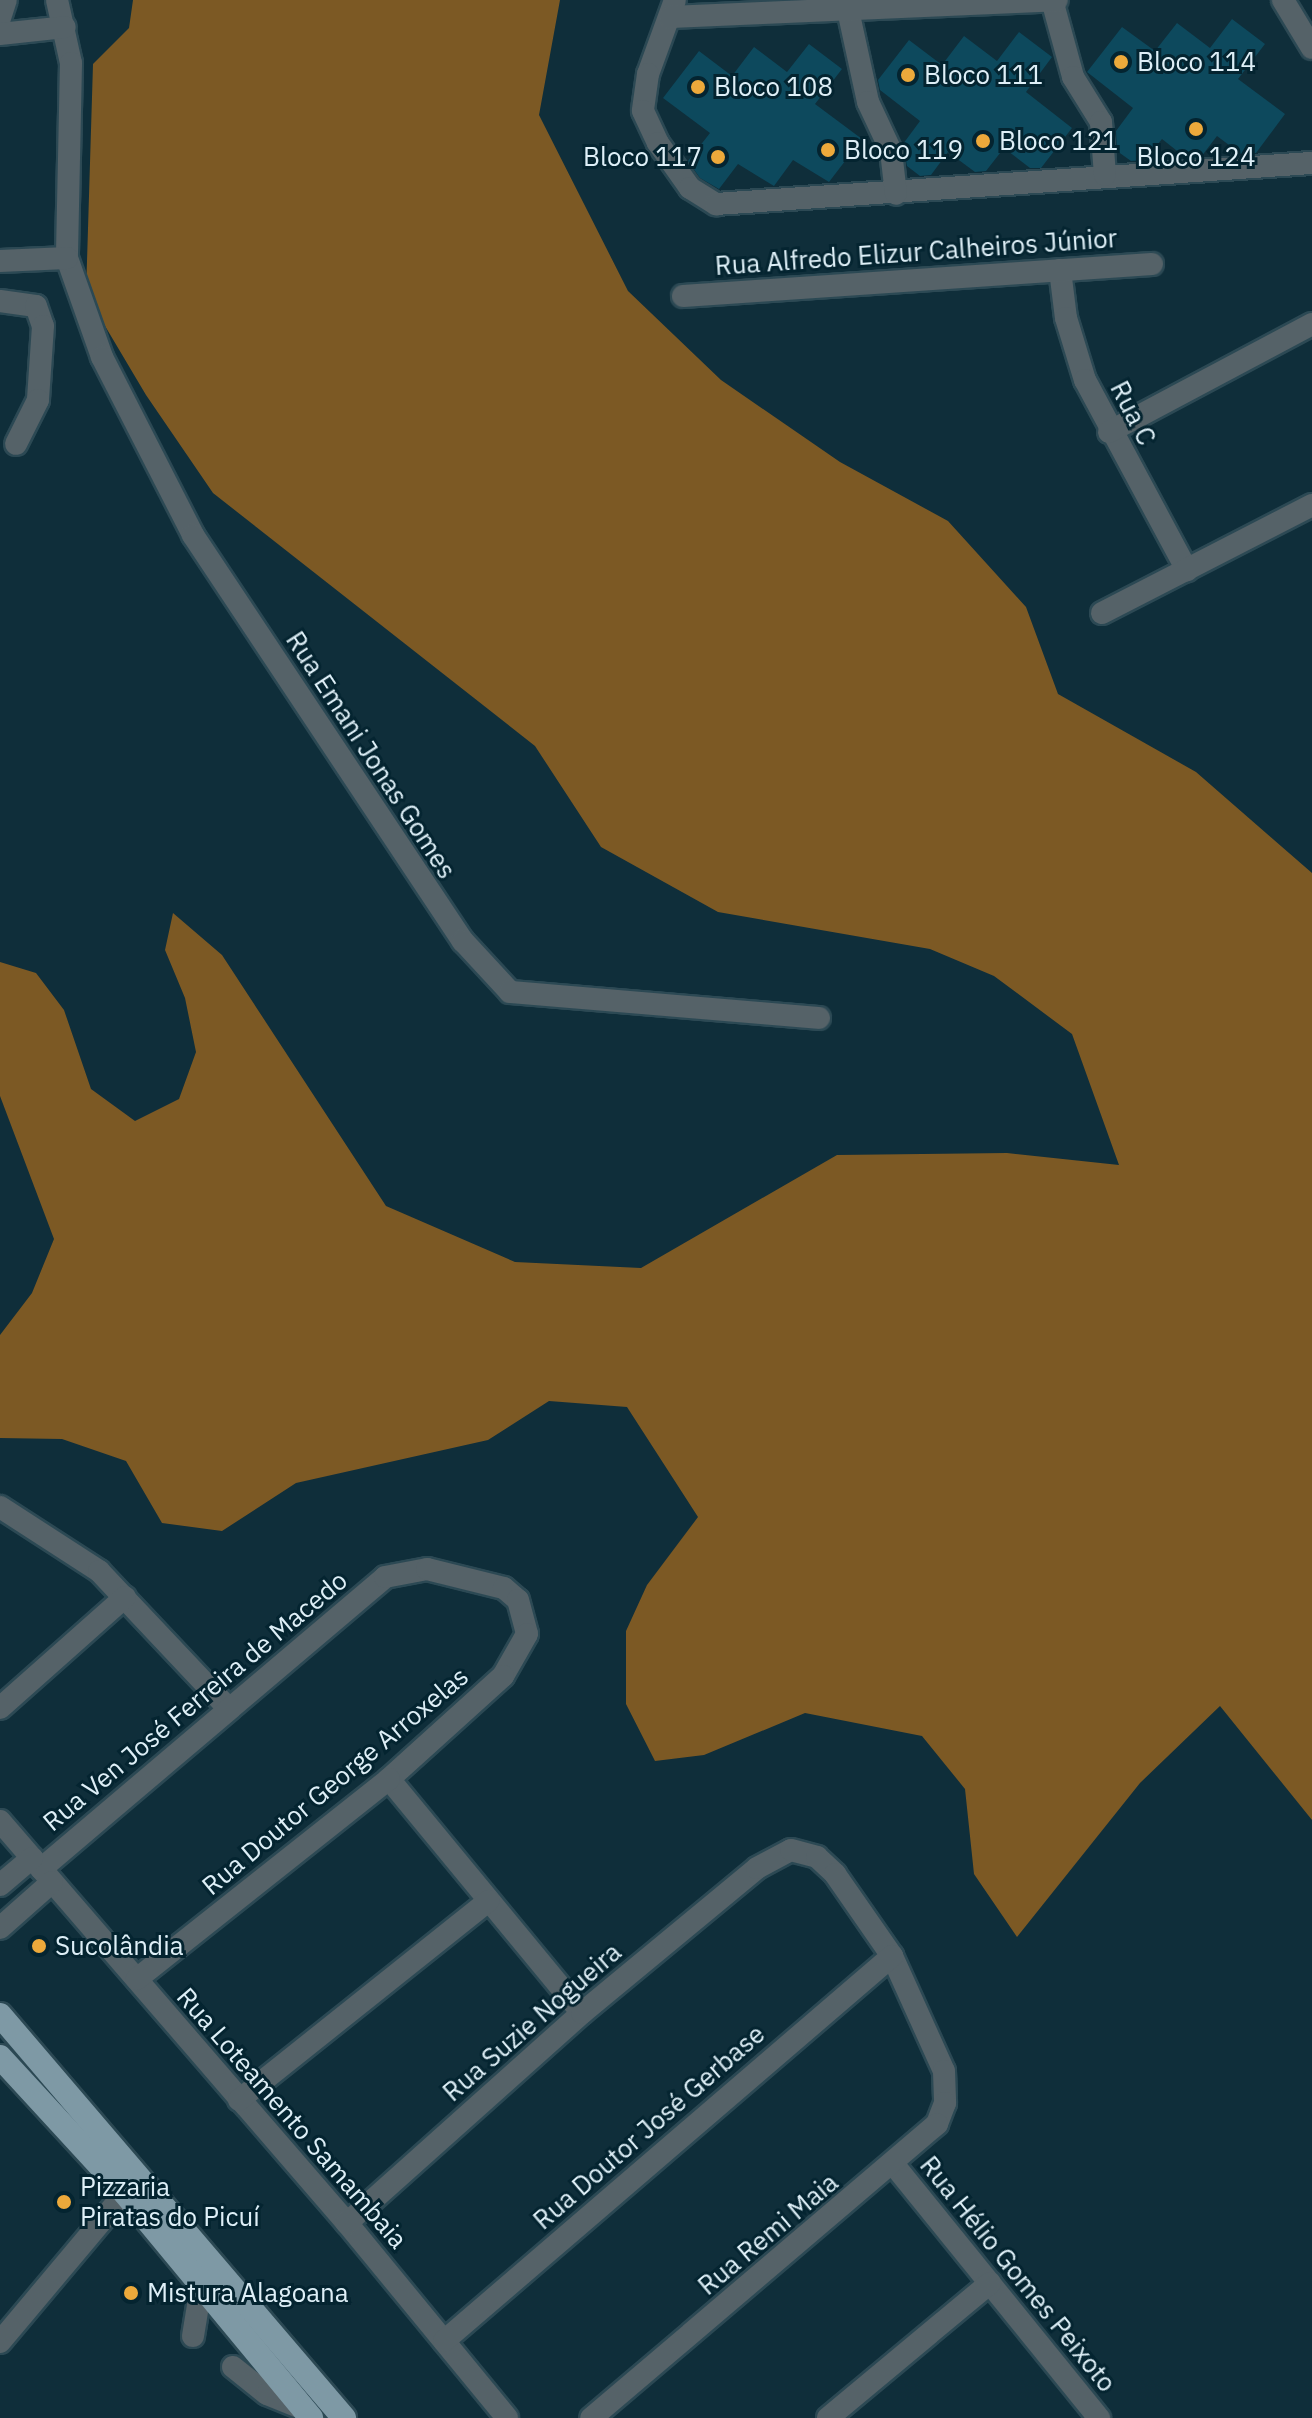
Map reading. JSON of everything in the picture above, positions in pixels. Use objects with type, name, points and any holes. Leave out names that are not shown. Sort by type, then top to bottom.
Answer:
[{"type":"main road","points":[[0,2015],[344,2418]]},
{"type":"main road","points":[[0,2057],[125,2193],[307,2413]]},
{"type":"street","points":[[0,18],[6,0]]},
{"type":"street","points":[[0,261],[67,258],[72,143],[65,27],[57,0]]},
{"type":"street","points":[[1105,175],[1101,122],[1073,77],[1054,0],[848,10],[672,8],[648,74],[643,111],[658,143],[690,188],[716,204],[1312,163]]},
{"type":"street","points":[[1283,0],[1312,48]]},
{"type":"street","points":[[848,10],[868,102],[891,151],[896,194]]},
{"type":"street","points":[[0,34],[65,27]]},
{"type":"street","name":"Rua Emani Jonas Gomes","points":[[67,258],[102,357],[193,535],[430,896],[498,984],[528,995],[819,1018]]},
{"type":"street","name":"Rua Alfredo Elizur Calheiros Júnior","points":[[683,296],[1152,264]]},
{"type":"street","name":"Rua C","points":[[1060,270],[1073,346],[1109,432],[1187,570]]},
{"type":"street","points":[[0,301],[36,306],[43,326],[38,400],[16,444]]},
{"type":"street","points":[[1109,432],[1312,324]]},
{"type":"street","points":[[1102,613],[1312,505]]},
{"type":"street","points":[[0,1507],[71,1550],[125,1597],[227,1707]]},
{"type":"street","name":"Rua Doutor George Arroxelas","points":[[137,1979],[389,1779],[503,1676],[527,1634],[518,1600],[504,1588],[427,1569],[385,1577]]},
{"type":"street","name":"Rua Ven José Ferreira de Macedo","points":[[0,1928],[42,1870],[227,1707],[385,1577]]},
{"type":"street","points":[[0,1708],[125,1597]]},
{"type":"street","points":[[389,1779],[582,2013]]},
{"type":"street","name":"Rua Loteamento Samambaia","points":[[0,1821],[347,2223],[507,2418]]},
{"type":"street","name":"Rua Suzie Nogueira","points":[[347,2223],[582,2013],[757,1868],[791,1850],[817,1857],[835,1874],[892,1956],[944,2071]]},
{"type":"street","name":"Rua Ven José Ferreira de Macedo","points":[[0,1885],[42,1870]]},
{"type":"street","points":[[239,2100],[488,1901]]},
{"type":"street","name":"Rua Doutor José Gerbase","points":[[444,2341],[892,1956]]},
{"type":"street","name":"Rua Remi Maia","points":[[591,2418],[894,2165],[937,2124],[945,2103],[944,2071]]},
{"type":"street","name":"Rua Hélio Gomes Peixoto","points":[[894,2165],[1099,2418]]},
{"type":"street","points":[[0,2342],[125,2193]]},
{"type":"street","points":[[828,2418],[990,2283]]},
{"type":"street","points":[[193,2336],[201,2287]]},
{"type":"street","points":[[266,2324],[230,2369],[267,2394],[307,2413]]},
{"type":"shaded area","points":[[133,0],[560,0],[539,115],[628,291],[721,380],[840,462],[948,521],[1026,607],[1058,694],[1196,772],[1312,873],[1312,1820],[1220,1706],[1140,1783],[1017,1937],[974,1874],[965,1789],[922,1736],[805,1713],[704,1755],[655,1761],[626,1704],[626,1631],[647,1585],[698,1517],[627,1407],[549,1401],[488,1440],[296,1483],[222,1531],[162,1523],[126,1461],[62,1439],[0,1438],[0,1335],[32,1293],[54,1239],[0,1096],[0,962],[36,973],[64,1010],[91,1089],[135,1121],[179,1099],[196,1052],[185,998],[165,950],[173,913],[222,955],[386,1206],[515,1262],[641,1268],[837,1155],[1007,1153],[1119,1165],[1072,1034],[994,976],[930,949],[718,912],[601,847],[535,746],[213,493],[146,395],[86,294],[93,64],[129,28]]},
{"type":"building","points":[[1232,19],[1265,44],[1238,79],[1285,114],[1256,153],[1241,154],[1217,136],[1201,157],[1186,158],[1162,139],[1145,160],[1131,161],[1117,151],[1116,131],[1133,108],[1087,72],[1122,27],[1155,51],[1177,23],[1210,48]]},
{"type":"building","points":[[1019,32],[1052,57],[1026,92],[1072,128],[1041,168],[1030,168],[1004,148],[986,171],[975,172],[948,152],[931,175],[920,176],[907,166],[903,144],[920,121],[880,90],[878,80],[909,40],[942,65],[964,36],[997,61]]},
{"type":"building","points":[[809,44],[842,69],[815,104],[862,139],[829,182],[793,160],[774,186],[738,164],[719,189],[700,178],[688,161],[710,133],[663,98],[699,51],[732,76],[754,47],[787,72]]},
{"type":"place","name":"Bloco 114","points":[[1121,62]]},
{"type":"place","name":"Bloco 111","points":[[908,75]]},
{"type":"place","name":"Bloco 108","points":[[698,87]]},
{"type":"place","name":"Bloco 124","points":[[1196,129]]},
{"type":"place","name":"Bloco 121","points":[[983,141]]},
{"type":"place","name":"Bloco 119","points":[[828,150]]},
{"type":"place","name":"Bloco 117","points":[[718,157]]},
{"type":"place","name":"Sucolândia","points":[[39,1946]]},
{"type":"place","name":"Pizzaria Piratas do Picuí","points":[[64,2202]]},
{"type":"place","name":"Mistura Alagoana","points":[[131,2293]]}]
